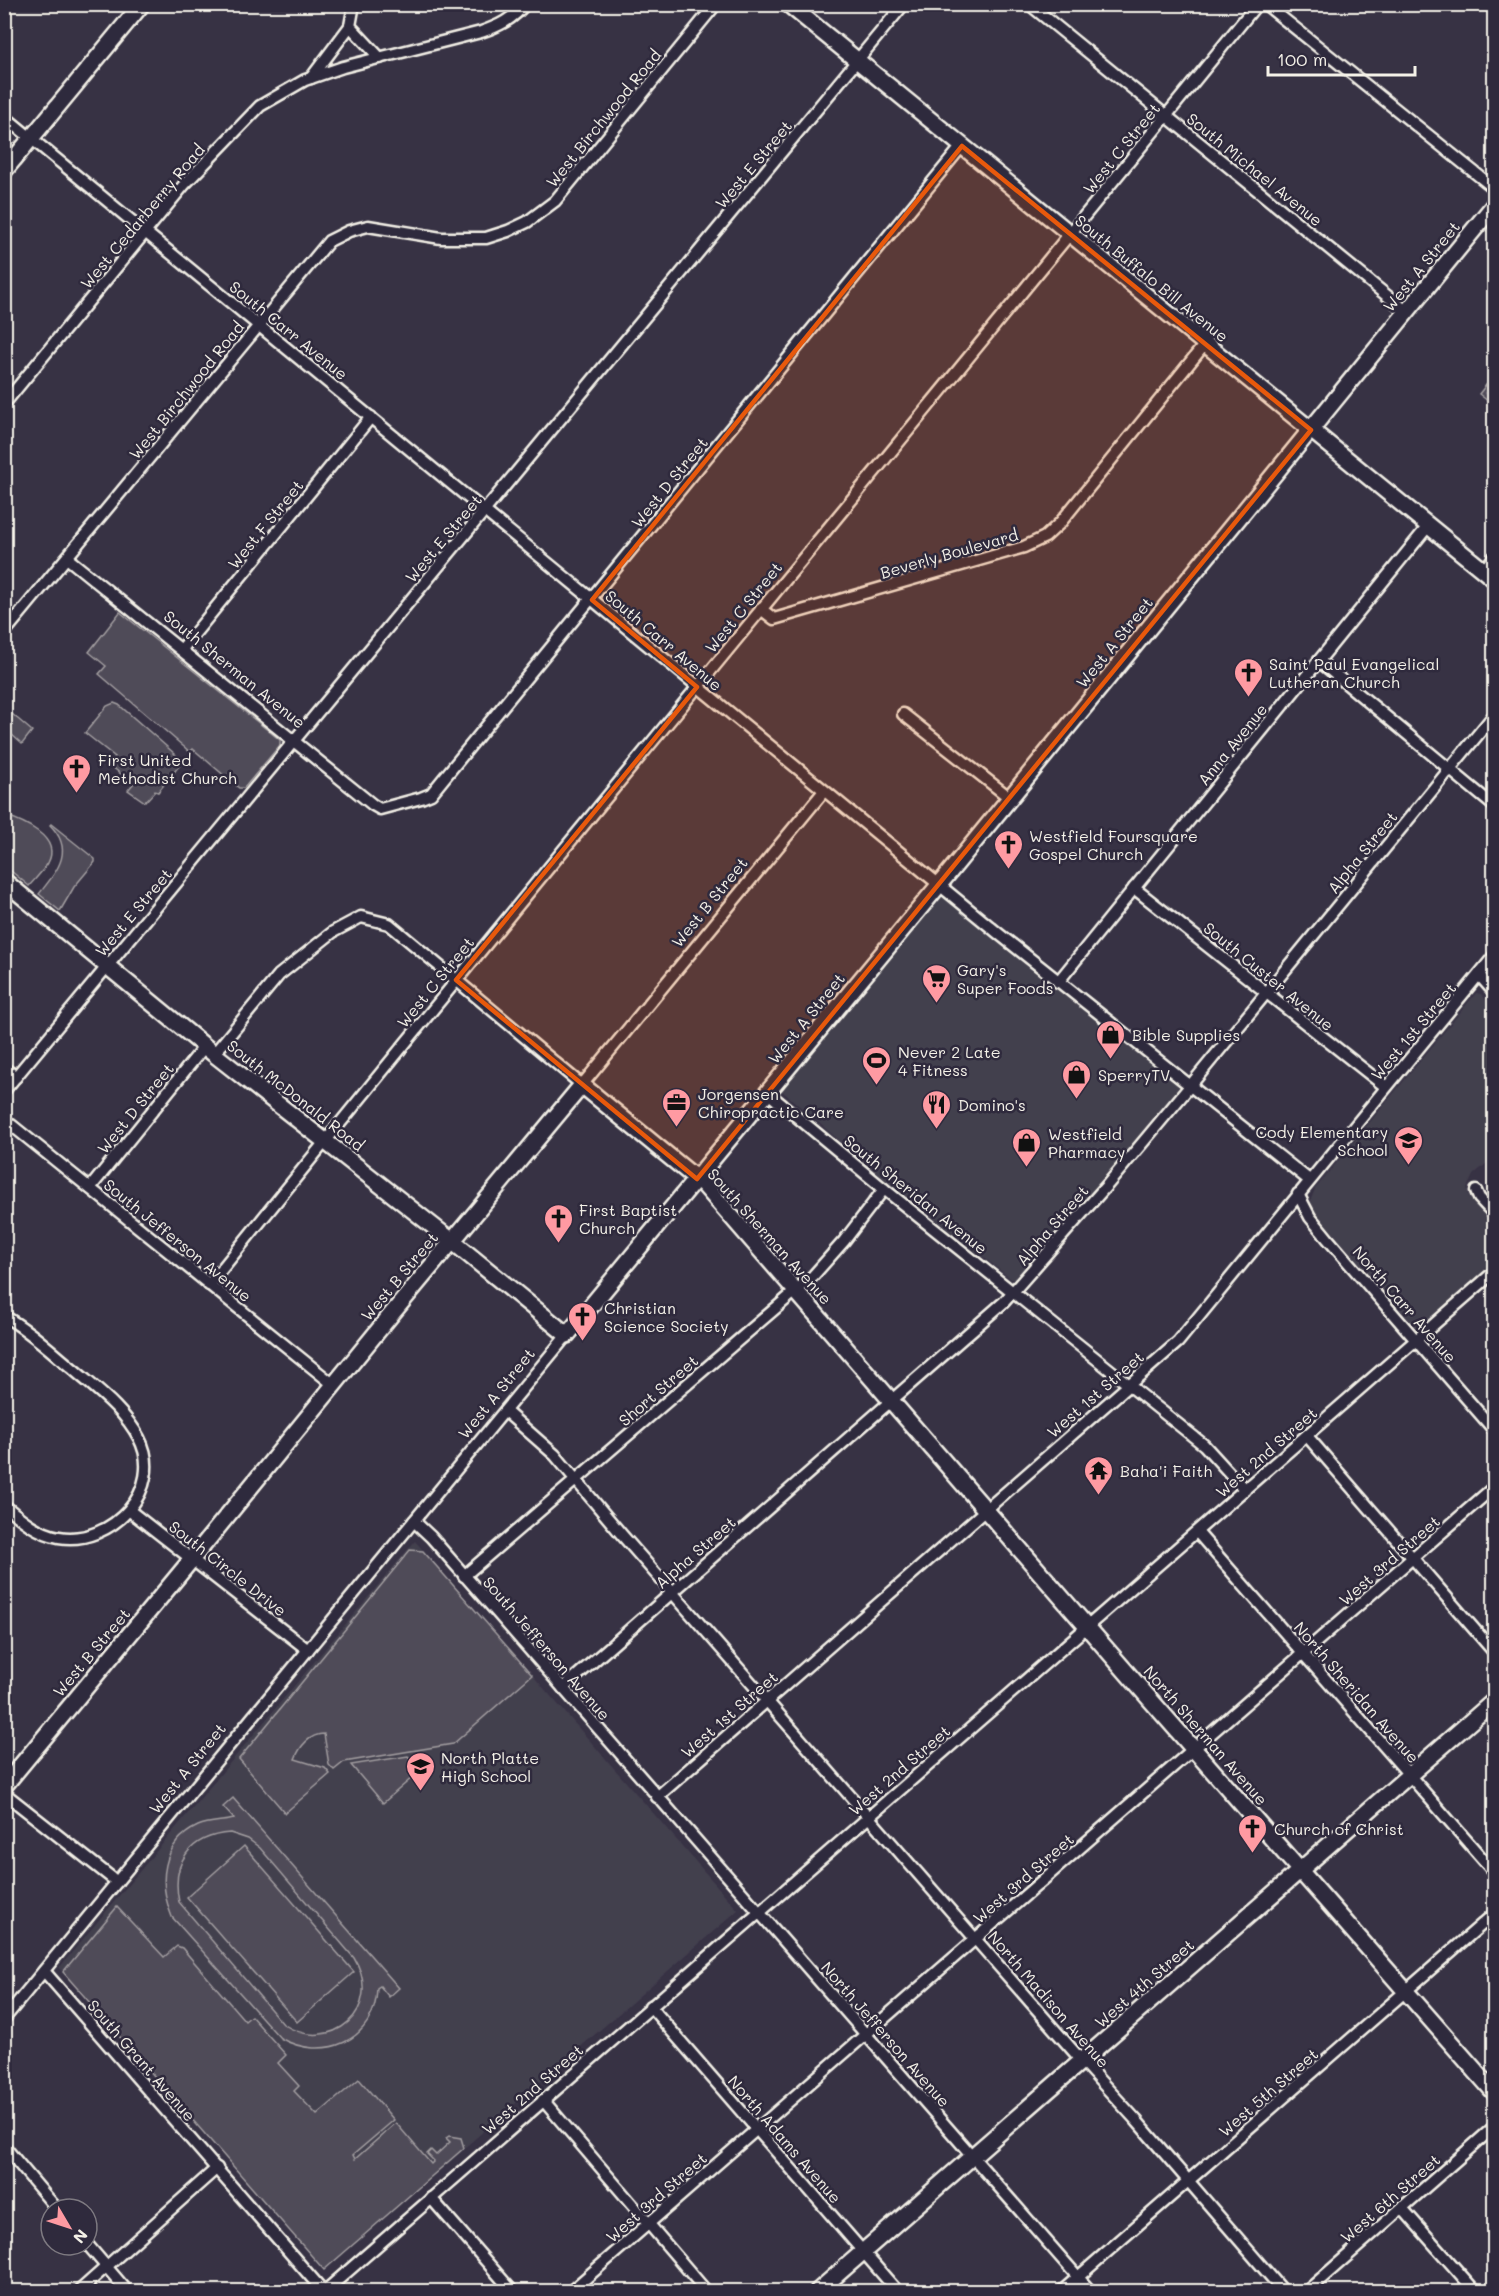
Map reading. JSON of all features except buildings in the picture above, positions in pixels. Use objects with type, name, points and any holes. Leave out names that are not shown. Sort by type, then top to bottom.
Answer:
[{"type":"street","points":[[4,171],[142,4]]},
{"type":"street","points":[[311,78],[350,26],[354,4]]},
{"type":"street","name":"West Cedarberry Road","points":[[4,404],[184,184],[260,106],[311,78],[491,29],[517,14],[525,4]]},
{"type":"street","name":"West Birchwood Road","points":[[4,633],[329,241],[349,231],[368,226],[441,238],[486,237],[508,231],[527,222],[555,201],[716,4]]},
{"type":"street","name":"South Buffalo Bill Avenue","points":[[788,4],[1489,574]]},
{"type":"street","name":"West E Street","points":[[4,1091],[904,4]]},
{"type":"street","name":"South Michael Avenue","points":[[1029,4],[1407,312]]},
{"type":"street","name":"West C Street","points":[[209,1285],[456,980],[1071,235],[1257,4]]},
{"type":"street","points":[[1265,4],[1494,188]]},
{"type":"street","points":[[350,26],[380,58]]},
{"type":"street","name":"South Carr Avenue","points":[[4,116],[939,885],[1309,1180]]},
{"type":"street","name":"West D Street","points":[[380,809],[394,807],[431,794],[962,146]]},
{"type":"street","name":"West A Street","points":[[4,2019],[939,885],[1494,205]]},
{"type":"street","name":"Beverly Boulevard","points":[[761,609],[774,620],[1024,547],[1045,537],[1060,523],[1205,344]]},
{"type":"street","name":"West F Street","points":[[182,649],[371,417]]},
{"type":"street","name":"Anna Avenue","points":[[1058,981],[1428,525]]},
{"type":"street","points":[[1489,574],[1494,557]]},
{"type":"street","name":"South Sherman Avenue","points":[[67,558],[373,806],[380,809]]},
{"type":"street","points":[[1319,661],[1494,806]]},
{"type":"street","points":[[903,714],[1010,798]]},
{"type":"street","name":"Alpha Street","points":[[562,1688],[1013,1292],[1190,1086],[1494,715]]},
{"type":"street","name":"West B Street","points":[[4,1786],[824,791]]},
{"type":"street","name":"South McDonald Road","points":[[4,881],[209,1050],[452,1240],[567,1335]]},
{"type":"street","name":"South Custer Avenue","points":[[1134,888],[1386,1087]]},
{"type":"street","name":"South Sherman Avenue","points":[[353,921],[361,917],[389,924],[697,1179],[986,1509]]},
{"type":"street","name":"West D Street","points":[[90,1188],[209,1050],[279,975],[333,932],[353,921]]},
{"type":"street","name":"West 1st Street","points":[[657,1797],[1178,1342],[1494,956]]},
{"type":"street","points":[[1479,975],[1494,992]]},
{"type":"street","points":[[4,1068],[15,1077]]},
{"type":"street","name":"South Sheridan Avenue","points":[[768,1092],[884,1189],[1130,1385]]},
{"type":"street","name":"South Jefferson Avenue","points":[[4,1119],[334,1385]]},
{"type":"street","name":"Short Street","points":[[464,1576],[812,1277],[844,1241],[884,1189]]},
{"type":"street","points":[[1476,1191],[1479,1198],[1494,1214]]},
{"type":"street","name":"North Carr Avenue","points":[[1298,1194],[1310,1217],[1328,1239],[1494,1430]]},
{"type":"street","name":"West 2nd Street","points":[[324,2291],[1494,1272]]},
{"type":"street","points":[[4,1316],[55,1354],[116,1407],[140,1439],[146,1464],[142,1488],[130,1511],[119,1522],[91,1536],[73,1538],[42,1533],[4,1505]]},
{"type":"street","points":[[1130,1385],[1204,1445],[1245,1490]]},
{"type":"street","name":"North Madison Avenue","points":[[505,1411],[555,1455],[1082,2061],[1189,2180],[1284,2292]]},
{"type":"street","points":[[1307,1436],[1494,1652]]},
{"type":"street","name":"West 3rd Street","points":[[570,2292],[1494,1487]]},
{"type":"street","name":"North Sherman Avenue","points":[[986,1509],[1494,2092]]},
{"type":"street","name":"South Circle Drive","points":[[130,1511],[308,1650]]},
{"type":"street","name":"South Jefferson Avenue","points":[[414,1521],[431,1537],[657,1797]]},
{"type":"street","name":"North Sheridan Avenue","points":[[1197,1532],[1494,1872]]},
{"type":"street","name":"West 4th Street","points":[[816,2292],[1494,1701]]},
{"type":"street","points":[[4,1793],[117,1882]]},
{"type":"street","name":"North Jefferson Avenue","points":[[657,1797],[1091,2292]]},
{"type":"street","name":"West 5th Street","points":[[1061,2292],[1494,1914]]},
{"type":"street","name":"South Grant Avenue","points":[[44,1971],[324,2291]]},
{"type":"street","name":"North Adams Avenue","points":[[650,2006],[898,2292]]},
{"type":"street","points":[[543,2100],[707,2292]]},
{"type":"street","name":"West 6th Street","points":[[1306,2292],[1494,2127]]},
{"type":"street","points":[[4,2146],[47,2197]]},
{"type":"street","points":[[78,2292],[217,2168]]},
{"type":"street","points":[[431,2198],[513,2292]]},
{"type":"street","points":[[1402,2208],[1476,2292]]},
{"type":"street","points":[[98,2257],[128,2292]]},
{"type":"highlighted area","points":[[962,146],[1311,430],[697,1179],[456,980],[697,687],[592,600]]},
{"type":"shaded area","points":[[1494,375],[1494,406],[1479,394]]},
{"type":"shaded area","points":[[120,612],[280,740],[280,745],[244,788],[239,788],[193,749],[190,752],[99,674],[106,666],[89,652]]},
{"type":"shaded area","points":[[114,703],[183,761],[158,792],[155,791],[145,802],[128,790],[133,784],[110,765],[115,757],[85,733],[107,706]]},
{"type":"shaded area","points":[[5,708],[32,731],[22,744],[11,734],[5,740]]},
{"type":"shaded area","points":[[4,815],[30,826],[50,845],[51,854],[48,863],[29,886],[5,866]]},
{"type":"shaded area","points":[[51,824],[95,859],[60,911],[39,894],[52,878],[61,861],[62,844]]},
{"type":"shaded area","points":[[944,897],[1179,1083],[1177,1093],[1114,1170],[1015,1279],[1011,1279],[872,1169],[781,1090],[938,899]]},
{"type":"shaded area","name":"Cody Elementary School","points":[[1476,993],[1481,994],[1494,1009],[1494,1157],[1473,1175],[1467,1188],[1469,1196],[1494,1224],[1494,1263],[1417,1329],[1312,1209],[1311,1199],[1315,1189]]},
{"type":"shaded area","name":"North Platte High School","points":[[415,1541],[738,1910],[324,2270],[59,1968]]},
{"type":"shaded area","points":[[410,1550],[423,1551],[532,1675],[453,1744],[344,1762],[334,1770],[329,1765],[324,1734],[310,1738],[295,1759],[325,1768],[330,1774],[285,1813],[239,1759]]},
{"type":"shaded area","points":[[408,1756],[420,1771],[383,1803],[351,1765]]},
{"type":"shaded area","points":[[233,1798],[399,1988],[389,1997],[380,1986],[377,1988],[374,2007],[367,2022],[357,2034],[344,2042],[329,2047],[313,2048],[296,2045],[280,2038],[172,1917],[164,1878],[170,1853],[186,1833],[198,1826],[234,1819],[223,1807]],"holes":[[[230,1833],[248,1839],[260,1848],[354,1958],[362,1977],[363,1994],[358,2010],[348,2022],[335,2031],[319,2034],[301,2032],[283,2024],[179,1902],[178,1875],[186,1854],[194,1846],[216,1835]]]},
{"type":"shaded area","points":[[244,1846],[354,1972],[297,2022],[187,1897]]},
{"type":"shaded area","points":[[117,1907],[164,1957],[177,1946],[182,1948],[245,2021],[251,2016],[286,2055],[278,2063],[299,2086],[294,2091],[317,2115],[359,2079],[394,2120],[353,2155],[355,2159],[396,2123],[431,2164],[434,2161],[427,2154],[431,2150],[436,2155],[450,2142],[446,2138],[449,2136],[461,2138],[464,2148],[324,2270],[63,1972]]},
{"type":"place","name":"Saint Paul Evangelical Lutheran Church","points":[[1248,698]]},
{"type":"place","name":"First United Methodist Church","points":[[77,794]]},
{"type":"place","name":"Westfield Foursquare Gospel Church","points":[[1008,870]]},
{"type":"place","name":"Gary's Super Foods","points":[[936,1004]]},
{"type":"place","name":"Bible Supplies","points":[[1111,1060]]},
{"type":"place","name":"Never 2 Late 4 Fitness","points":[[877,1086]]},
{"type":"place","name":"SperryTV","points":[[1077,1100]]},
{"type":"place","name":"Jorgensen Chiropractic Care","points":[[677,1128]]},
{"type":"place","name":"Domino's","points":[[937,1130]]},
{"type":"place","name":"Cody Elementary School","points":[[1409,1166]]},
{"type":"place","name":"Westfield Pharmacy","points":[[1027,1168]]},
{"type":"place","name":"First Baptist Church","points":[[558,1244]]},
{"type":"place","name":"Christian Science Society","points":[[583,1342]]},
{"type":"place","name":"Baha'i Faith","points":[[1099,1496]]},
{"type":"place","name":"North Platte High School","points":[[420,1792]]},
{"type":"place","name":"Church of Christ","points":[[1253,1854]]}]
